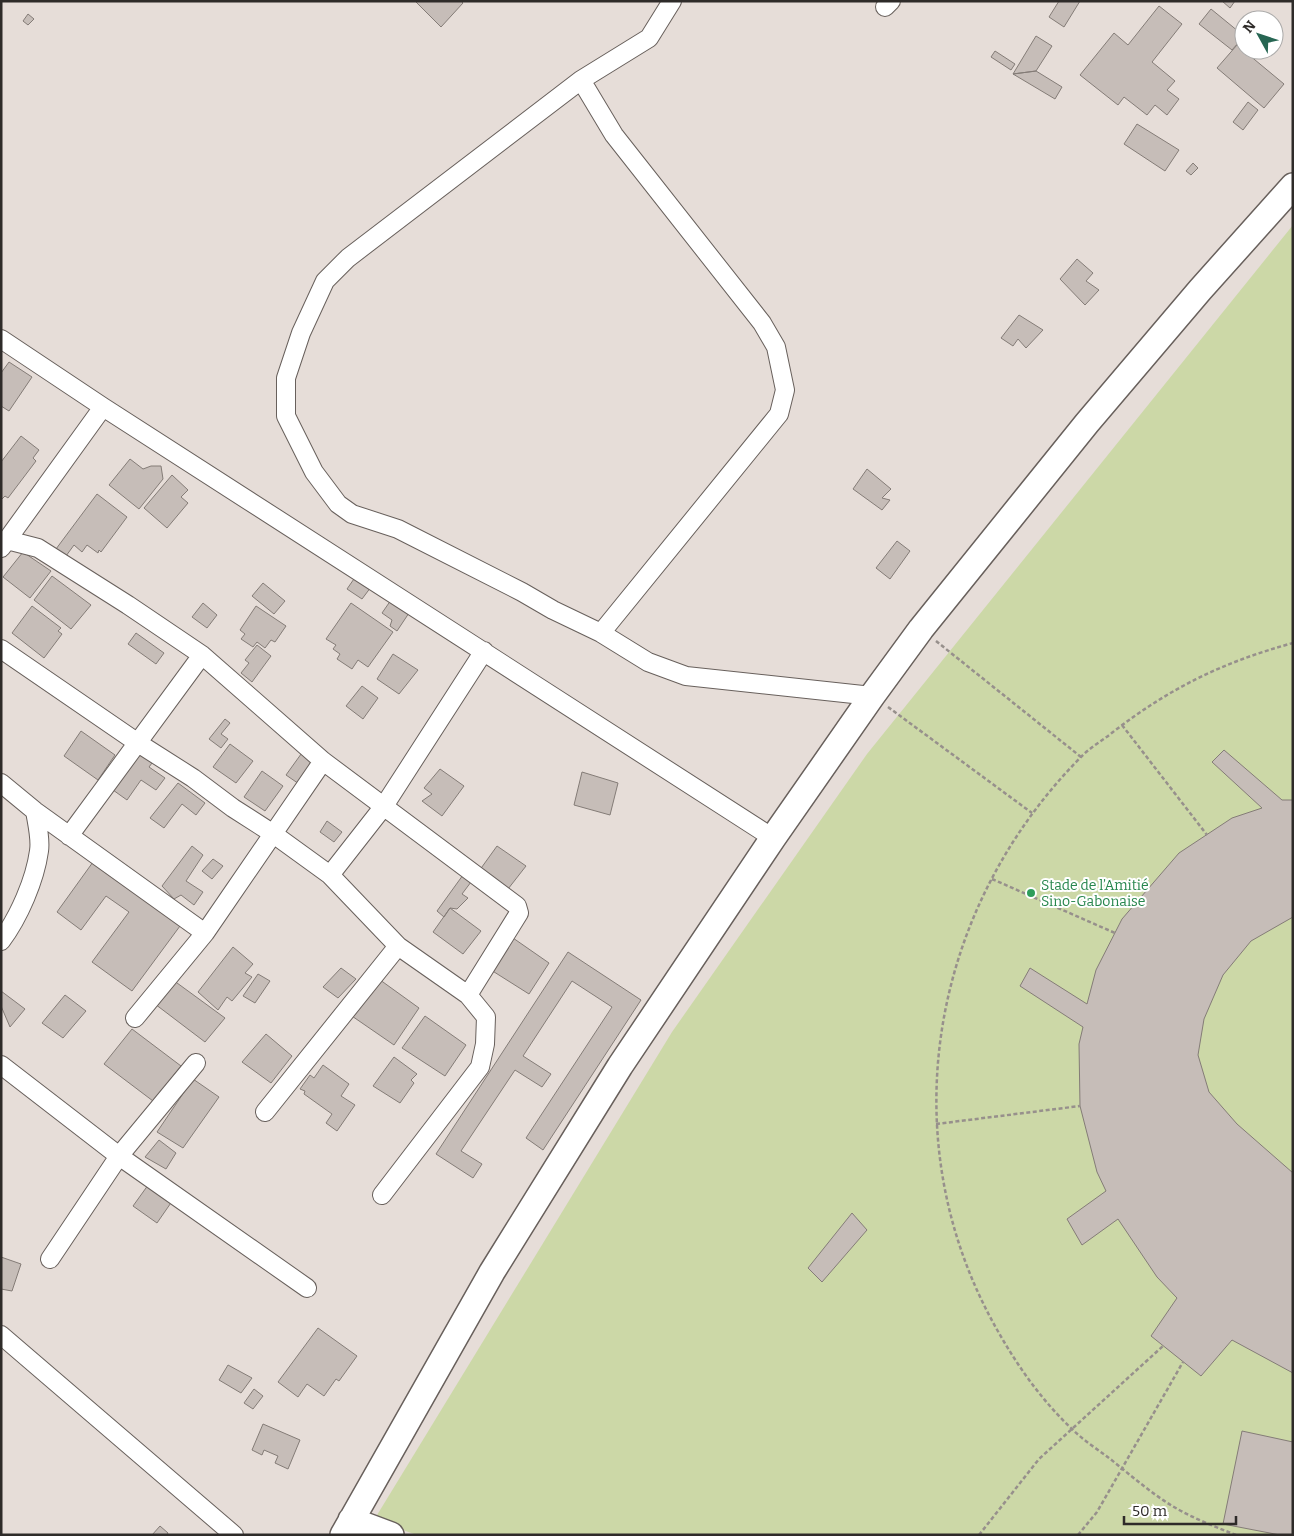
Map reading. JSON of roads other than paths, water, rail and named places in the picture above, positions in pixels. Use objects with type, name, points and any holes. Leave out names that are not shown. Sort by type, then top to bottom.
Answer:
[{"type":"main road","points":[[390,1535],[347,1528],[492,1272],[620,1066],[773,838],[921,629],[1087,423],[1200,290],[1293,186]]},
{"type":"street","points":[[672,1],[649,38],[581,80],[348,258],[325,281],[301,333],[286,378],[286,416],[314,472],[338,504],[352,514],[398,529],[601,634],[648,662],[686,676],[872,696]]},
{"type":"street","points":[[581,80],[614,135],[762,323],[776,347],[785,390],[780,414],[601,634]]},
{"type":"street","points":[[1,339],[773,838]]},
{"type":"street","points":[[103,406],[4,544],[38,548],[202,655],[323,760],[517,906],[519,913],[468,995]]},
{"type":"street","points":[[1,649],[138,743],[193,778],[330,875],[398,946],[468,995],[486,1017],[485,1044],[480,1067],[382,1195]]},
{"type":"street","points":[[330,875],[384,806],[484,651]]},
{"type":"street","points":[[69,836],[202,655]]},
{"type":"street","points":[[135,1018],[205,933],[323,760]]},
{"type":"street","points":[[1,784],[35,812],[205,933]]},
{"type":"street","points":[[1,941],[12,927],[32,881],[40,849],[35,812]]},
{"type":"street","points":[[265,1112],[398,946]]},
{"type":"street","points":[[50,1259],[119,1156],[196,1063]]},
{"type":"street","points":[[1,1065],[119,1156],[307,1288]]},
{"type":"street","points":[[1,1335],[234,1535]]},
{"type":"place","name":"Stade de l’Amitié Sino-Gabonaise","points":[[1031,893]]}]
